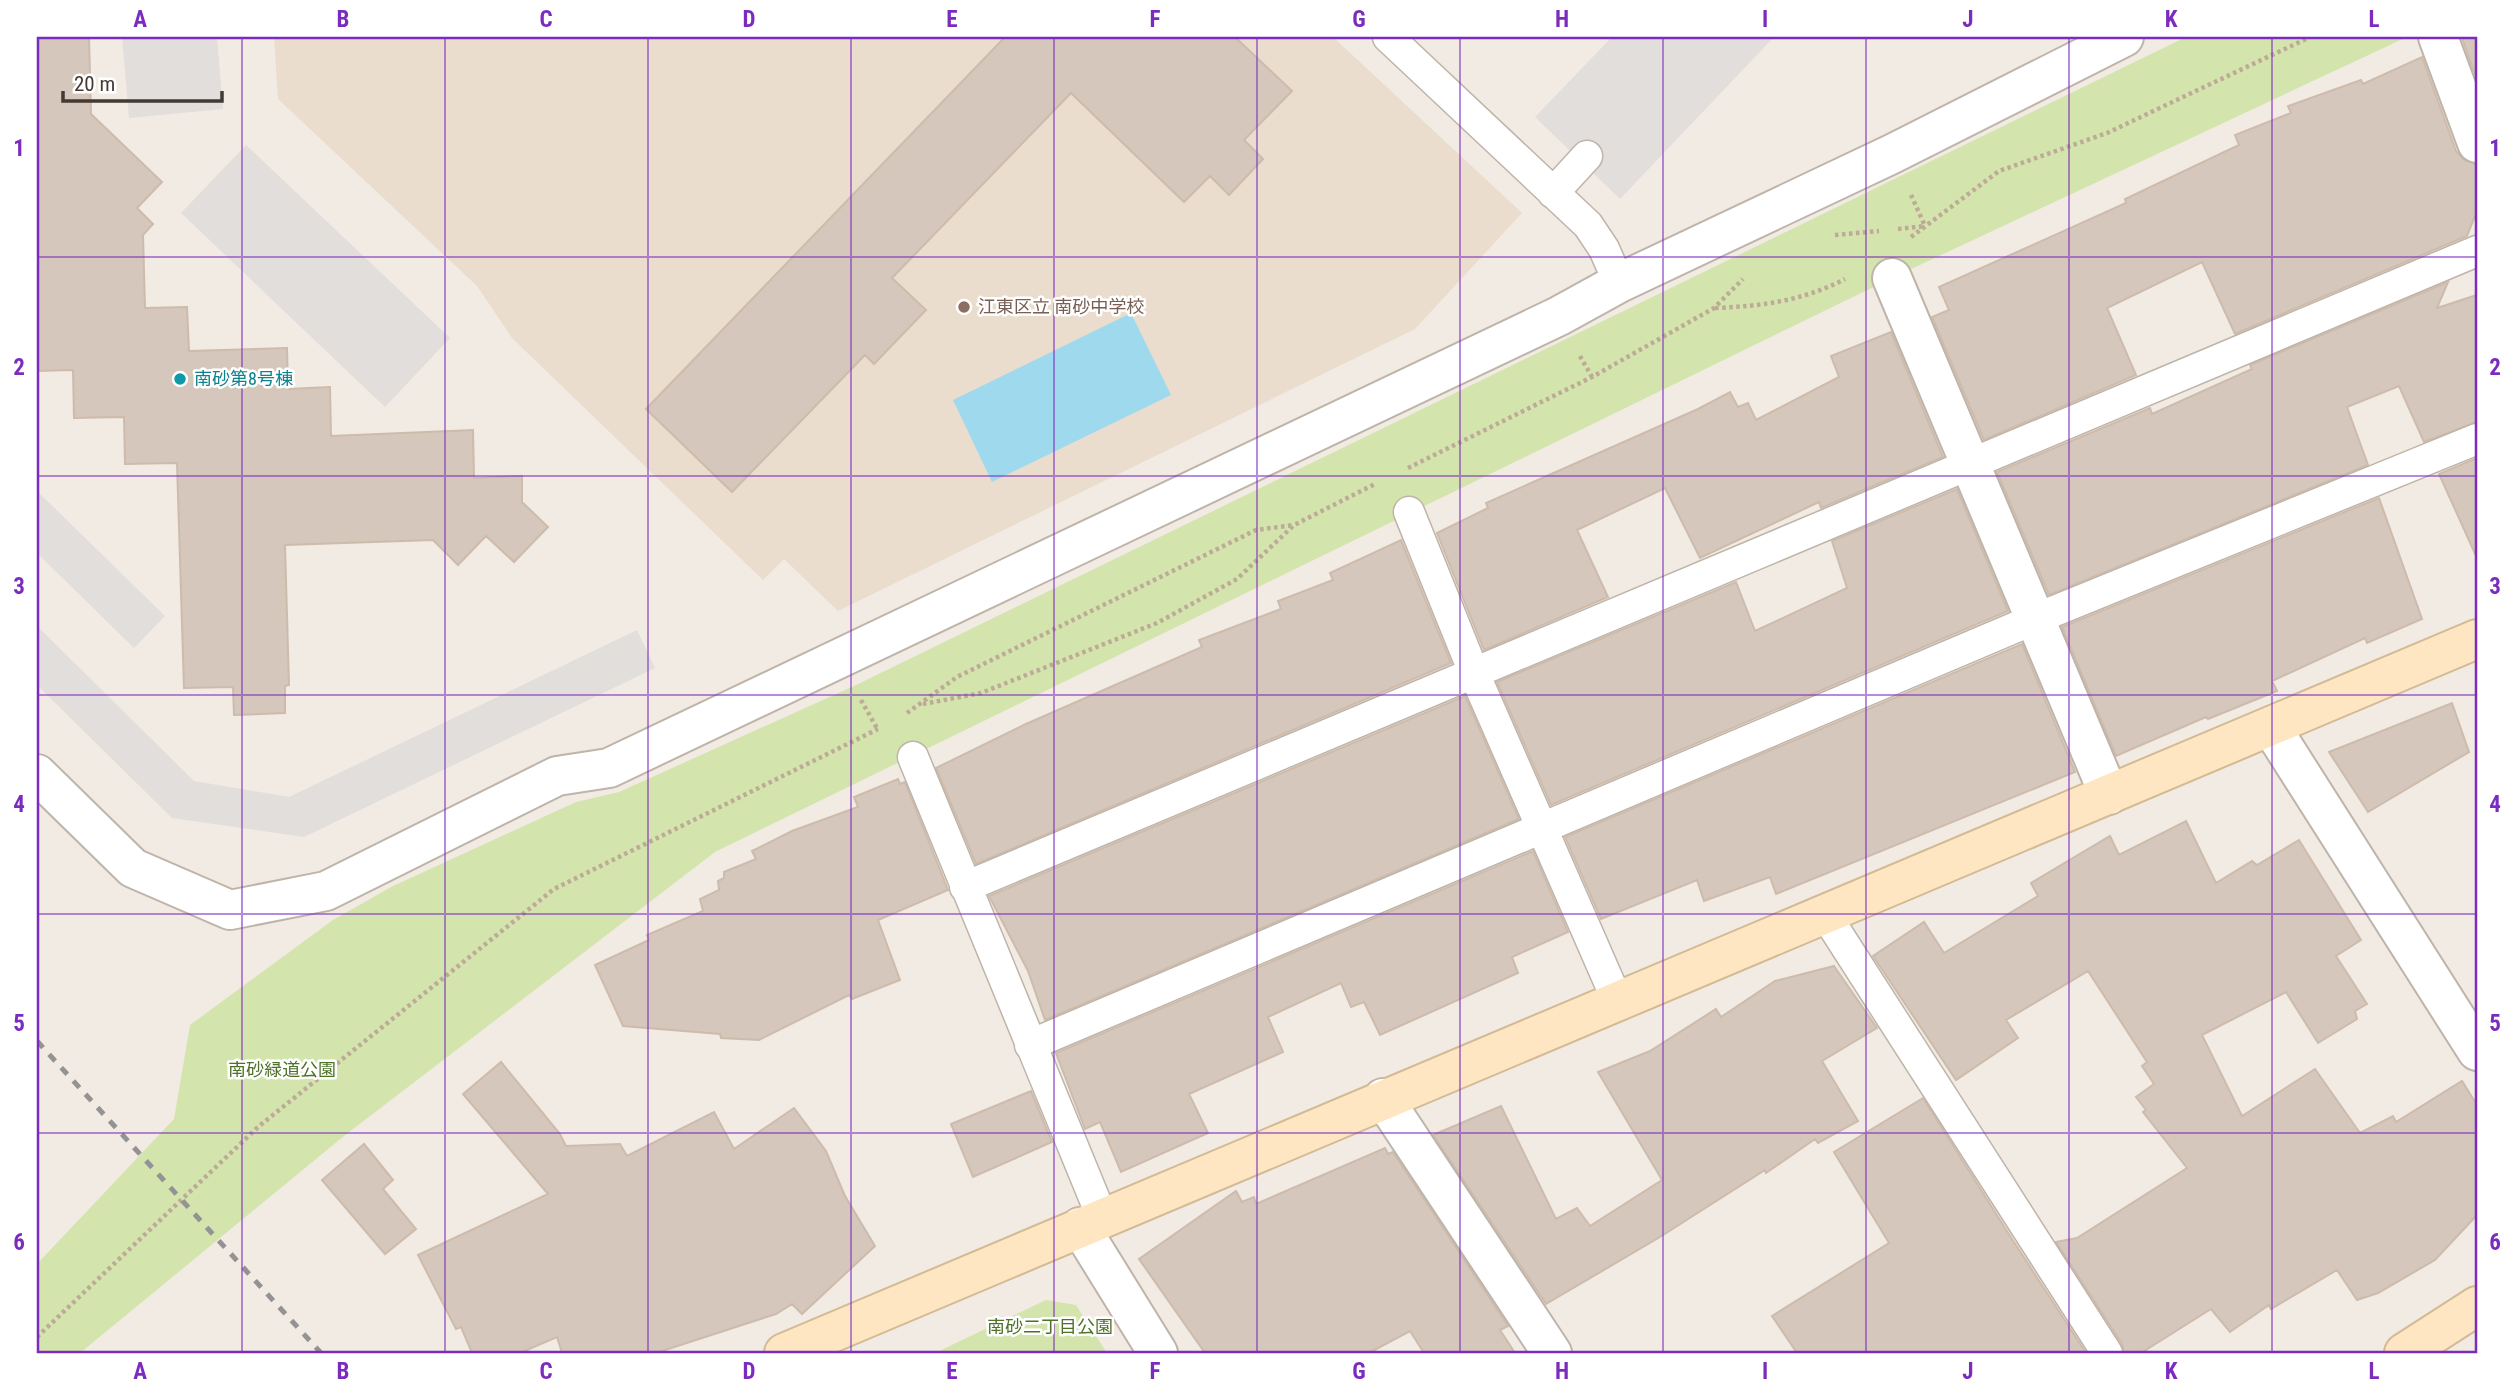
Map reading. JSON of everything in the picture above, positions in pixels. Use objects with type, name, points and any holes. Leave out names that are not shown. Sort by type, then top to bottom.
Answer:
[{"type":"street","points":[[37,774],[132,867],[230,910],[326,891],[557,776],[610,768],[1559,317],[1619,283],[1892,154],[2124,37]]},
{"type":"street","points":[[2438,37],[2477,143]]},
{"type":"street","points":[[1892,278],[2109,795]]},
{"type":"street","points":[[784,1353],[1383,1098],[2477,639]]},
{"type":"street","points":[[2271,727],[2477,1051]]},
{"type":"street","points":[[1383,1098],[1552,1353]]},
{"type":"street","points":[[1091,1222],[1157,1353]]},
{"type":"street","points":[[2404,1353],[2477,1306]]},
{"type":"lane","points":[[1388,37],[1588,225],[1604,249],[1619,283]]},
{"type":"lane","points":[[1553,193],[1587,156]]},
{"type":"lane","points":[[965,887],[2477,251]]},
{"type":"lane","points":[[1030,1045],[2035,619],[2477,439]]},
{"type":"lane","points":[[1409,512],[1474,673],[1617,1000]]},
{"type":"lane","points":[[913,757],[1030,1045],[1091,1222]]},
{"type":"lane","points":[[1825,914],[2107,1353]]},
{"type":"path","points":[[1905,242],[1999,172],[2107,133],[2310,37]]},
{"type":"path","points":[[1906,185],[1925,226]]},
{"type":"path","points":[[1824,238],[1925,226]]},
{"type":"path","points":[[1407,468],[1592,377],[1714,307],[1746,276]]},
{"type":"path","points":[[1714,307],[1758,306],[1815,294],[1850,276]]},
{"type":"path","points":[[896,720],[957,677],[1256,530],[1294,524],[1383,480]]},
{"type":"path","points":[[919,705],[981,693],[1157,623],[1237,579],[1294,524]]},
{"type":"path","points":[[860,697],[878,730]]},
{"type":"path","points":[[37,1337],[258,1127],[554,889],[887,725]]},
{"type":"shaded area","points":[[122,37],[217,37],[223,109],[129,118]]},
{"type":"shaded area","name":"江東区立 南砂中学校","points":[[274,37],[1333,37],[1522,213],[1415,329],[838,611],[784,559],[763,580],[512,338],[477,286],[278,99]]},
{"type":"shaded area","points":[[1612,37],[1774,37],[1620,199],[1535,117]]},
{"type":"shaded area","points":[[246,145],[450,338],[385,407],[181,213]]},
{"type":"shaded area","points":[[37,491],[165,616],[134,648],[37,553]]},
{"type":"shaded area","points":[[37,626],[194,781],[289,797],[637,630],[655,668],[304,837],[172,818],[37,685]]},
{"type":"green space","name":"南砂緑道公園","points":[[2186,37],[2407,37],[1892,278],[715,852],[344,1136],[80,1353],[37,1353],[37,1264],[174,1119],[190,1025],[333,920],[391,887],[576,802],[619,792],[854,686]]},
{"type":"green space","name":"南砂二丁目公園","points":[[1046,1300],[1076,1305],[1107,1353],[935,1353]]},
{"type":"water","points":[[1131,313],[1171,395],[992,482],[953,400]]},
{"type":"building","name":"南砂第8号棟","points":[[37,37],[89,37],[91,114],[162,182],[137,208],[153,224],[143,235],[145,308],[187,307],[189,351],[287,348],[288,389],[330,387],[331,436],[473,430],[474,478],[522,476],[522,502],[548,527],[514,562],[486,536],[458,565],[433,540],[285,545],[289,685],[285,686],[285,713],[234,715],[233,687],[184,688],[177,463],[125,464],[124,417],[74,418],[73,370],[37,371]]},
{"type":"building","points":[[1005,37],[1235,37],[1292,91],[1244,140],[1263,159],[1229,195],[1210,176],[1184,202],[1071,93],[892,278],[926,310],[874,364],[865,355],[732,492],[646,409]]},
{"type":"building","points":[[2477,37],[2477,80],[2462,38]]},
{"type":"building","points":[[2422,57],[2456,151],[2464,160],[2477,164],[2477,211],[2467,236],[2235,334],[2202,262],[2107,308],[2136,375],[1984,440],[1932,317],[1949,310],[1939,287],[2126,203],[2125,199],[2239,145],[2235,135],[2291,113],[2288,106],[2361,80],[2363,84]]},
{"type":"building","points":[[2448,282],[2437,308],[2477,295],[2477,422],[2424,442],[2399,386],[2347,407],[2368,465],[2049,595],[1997,472],[2150,408],[2152,414],[2252,369],[2250,365]]},
{"type":"building","points":[[1891,332],[1943,457],[1821,508],[1819,502],[1700,558],[1665,488],[1577,530],[1608,597],[1484,650],[1437,533],[1488,508],[1486,503],[1698,409],[1730,392],[1738,407],[1748,403],[1756,420],[1839,377],[1831,356]]},
{"type":"building","points":[[2477,458],[2477,558],[2439,474]]},
{"type":"building","points":[[1957,489],[2008,611],[1551,805],[1497,682],[1736,582],[1755,631],[1847,588],[1832,541]]},
{"type":"building","points":[[2379,498],[2422,619],[2367,643],[2365,638],[2272,681],[2277,691],[2208,719],[2206,717],[2116,756],[2062,627]]},
{"type":"building","points":[[1401,540],[1451,663],[976,864],[936,768],[1026,724],[1202,647],[1199,640],[1281,609],[1278,601],[1333,580],[1330,573]]},
{"type":"building","points":[[2022,644],[2075,772],[1776,894],[1770,877],[1704,901],[1697,880],[1601,919],[1565,837]]},
{"type":"building","points":[[1465,696],[1519,819],[1045,1020],[1028,971],[989,896]]},
{"type":"building","points":[[2452,703],[2469,752],[2368,812],[2329,752]]},
{"type":"building","points":[[898,779],[900,784],[905,782],[948,890],[878,920],[900,980],[852,999],[849,995],[759,1040],[623,1026],[595,965],[649,940],[647,935],[703,911],[700,899],[719,890],[718,881],[724,878],[724,872],[756,859],[752,851],[792,831],[858,807],[854,797]]},
{"type":"building","points":[[2186,821],[2216,883],[2252,861],[2257,865],[2299,840],[2361,940],[2336,956],[2367,1004],[2355,1011],[2357,1019],[2318,1043],[2286,992],[2202,1035],[2242,1116],[2315,1069],[2360,1133],[2393,1116],[2396,1122],[2462,1081],[2477,1105],[2477,1215],[2435,1260],[2378,1293],[2357,1300],[2337,1270],[2271,1309],[2269,1305],[2230,1332],[2211,1309],[2141,1353],[2124,1353],[2122,1344],[2056,1242],[2077,1238],[2187,1168],[2143,1112],[2146,1110],[2136,1097],[2154,1084],[2142,1066],[2147,1062],[2088,971],[2006,1020],[2018,1038],[1956,1080],[1873,956],[1924,922],[1944,953],[2038,896],[2031,883],[2110,836],[2119,855]]},
{"type":"building","points":[[1533,851],[1568,932],[1512,957],[1518,973],[1380,1035],[1364,1002],[1351,1007],[1341,983],[1268,1017],[1283,1052],[1189,1094],[1208,1133],[1121,1172],[1100,1122],[1085,1129],[1056,1053]]},
{"type":"building","points":[[1834,966],[1877,1028],[1822,1061],[1858,1121],[1818,1143],[1815,1139],[1766,1173],[1765,1170],[1660,1237],[1546,1304],[1433,1135],[1501,1106],[1556,1219],[1577,1208],[1590,1226],[1662,1180],[1598,1072],[1650,1051],[1716,1009],[1721,1017],[1775,981]]},
{"type":"building","points":[[501,1062],[560,1134],[566,1146],[620,1144],[627,1156],[714,1112],[734,1149],[794,1108],[826,1151],[845,1196],[875,1246],[802,1314],[792,1304],[776,1314],[656,1353],[562,1353],[557,1337],[520,1353],[472,1353],[461,1327],[456,1329],[418,1255],[548,1194],[463,1094]]},
{"type":"building","points":[[1031,1091],[1052,1142],[973,1177],[951,1124]]},
{"type":"building","points":[[1923,1098],[2086,1353],[1797,1353],[1772,1316],[1889,1243],[1834,1152]]},
{"type":"building","points":[[364,1144],[393,1180],[383,1189],[416,1229],[385,1254],[322,1180]]},
{"type":"building","points":[[1385,1148],[1388,1154],[1393,1152],[1508,1326],[1500,1330],[1515,1353],[1424,1353],[1410,1331],[1369,1353],[1205,1353],[1139,1259],[1236,1191],[1242,1202],[1254,1197],[1256,1204]]},
{"type":"railway","points":[[37,1041],[321,1353]]},
{"type":"place","name":"江東区立 南砂中学校","points":[[964,307]]},
{"type":"place","name":"南砂第8号棟","points":[[180,379]]}]
